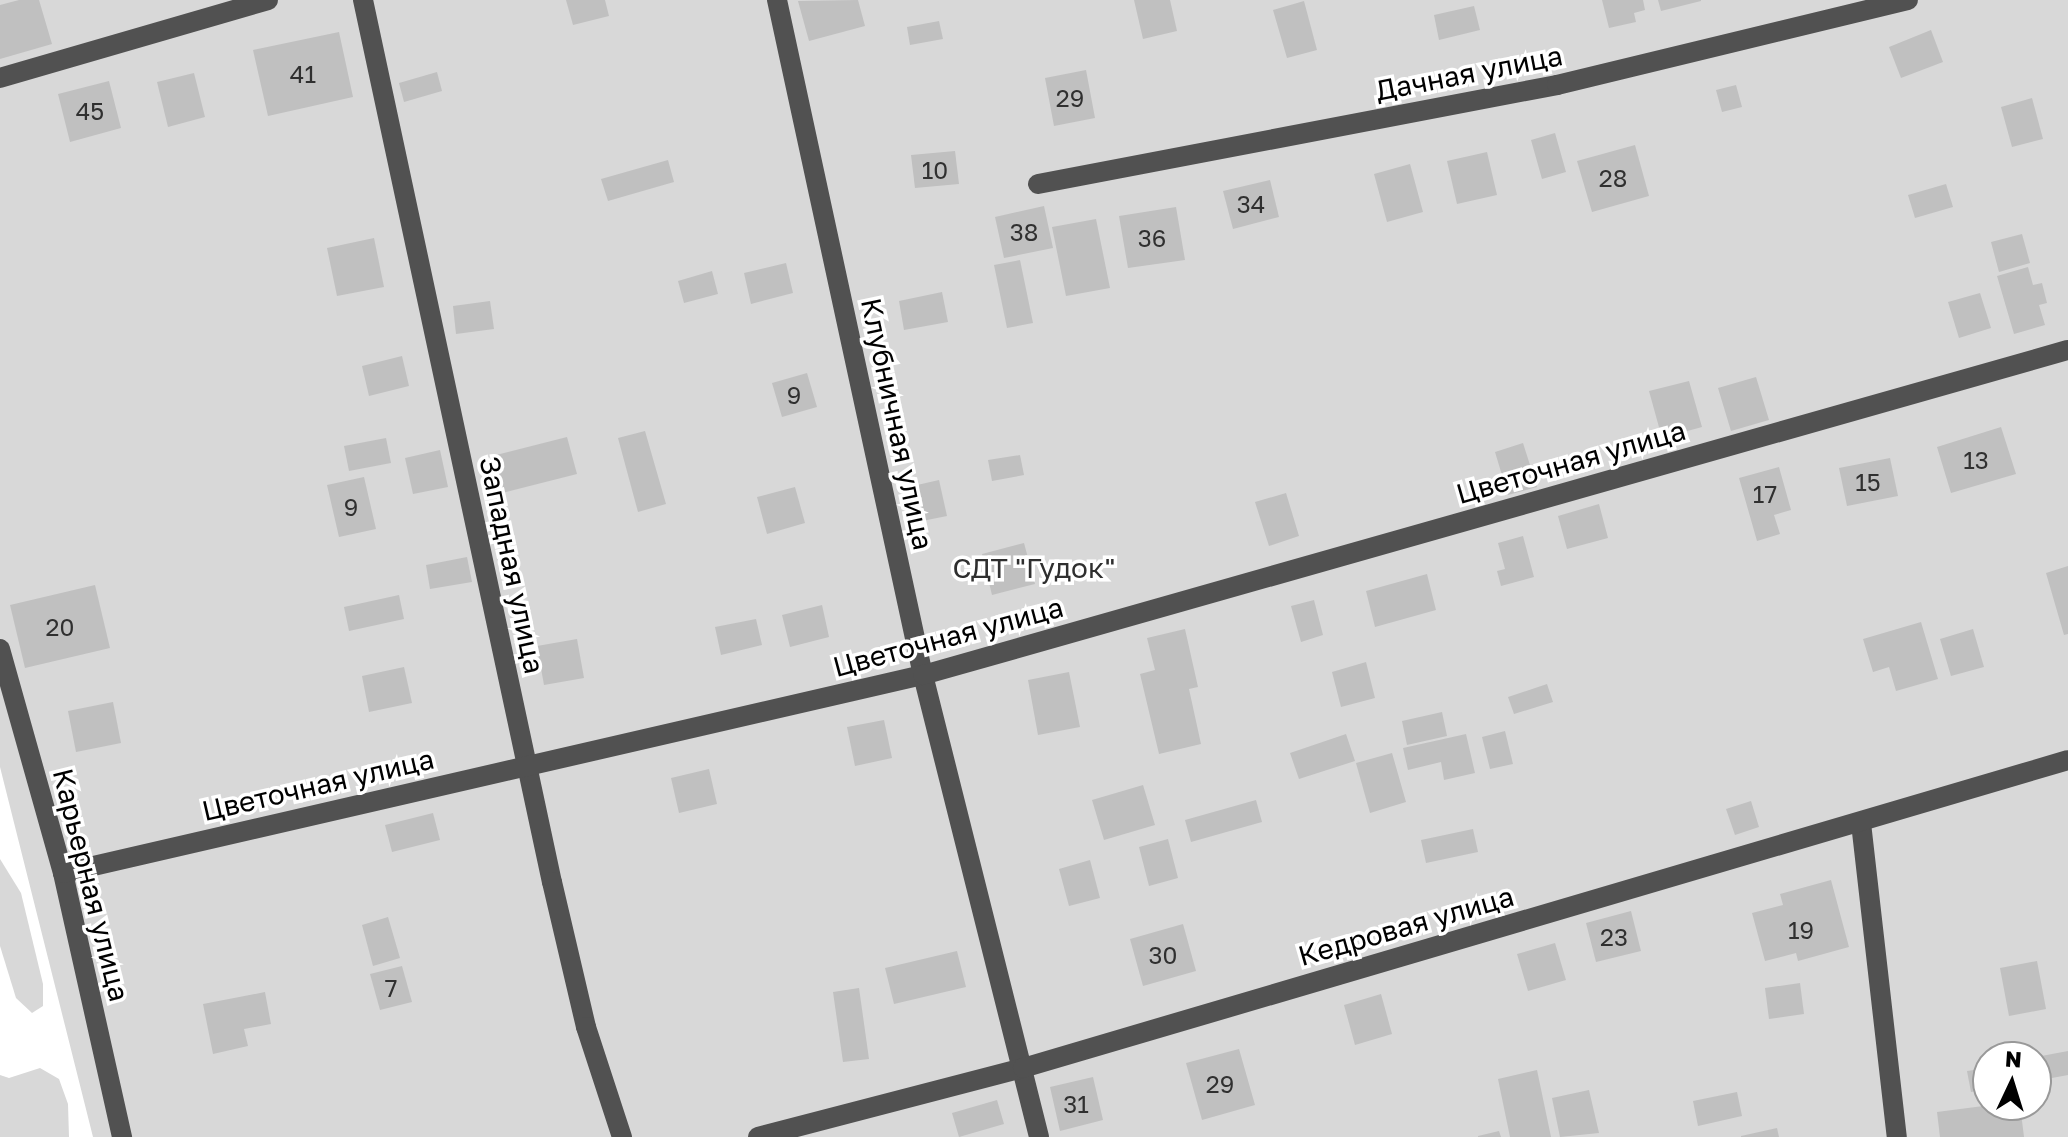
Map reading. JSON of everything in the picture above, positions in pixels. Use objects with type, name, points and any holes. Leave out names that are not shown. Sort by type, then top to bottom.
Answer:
[{"type":"street","points":[[0,78],[268,0]]},
{"type":"street","name":"Западная улица","points":[[363,0],[586,1027],[622,1137]]},
{"type":"street","name":"Клубничная улица","points":[[777,0],[923,675],[1039,1137]]},
{"type":"street","name":"Дачная улица","points":[[1038,184],[1557,85],[1908,0]]},
{"type":"street","name":"Цветочная улица","points":[[63,873],[923,675],[2068,350]]},
{"type":"street","name":"Карьерная улица","points":[[0,649],[63,873],[122,1137]]},
{"type":"street","name":"Кедровая улица","points":[[758,1137],[1023,1068],[2068,760]]},
{"type":"street","points":[[1861,823],[1897,1137]]},
{"type":"green space","name":"СДТ \"Гудок\"","points":[[0,0],[2068,0],[2068,1137],[93,1137],[0,767]]},
{"type":"green space","points":[[0,859],[21,893],[43,984],[43,1006],[32,1013],[16,998],[0,946]]},
{"type":"green space","points":[[40,1068],[59,1079],[68,1104],[69,1137],[0,1137],[0,1075],[9,1078]]},
{"type":"building","points":[[19,0],[39,0],[52,44],[0,59],[0,5]]},
{"type":"building","points":[[566,0],[605,0],[609,16],[573,25]]},
{"type":"building","points":[[858,0],[865,26],[809,41],[798,1]]},
{"type":"building","points":[[1134,0],[1170,0],[1177,31],[1143,39]]},
{"type":"building","points":[[1602,0],[1643,0],[1645,10],[1634,13],[1636,22],[1609,28]]},
{"type":"building","points":[[1658,0],[1701,0],[1701,1],[1661,11]]},
{"type":"building","points":[[1304,1],[1317,50],[1287,58],[1273,10]]},
{"type":"building","points":[[1474,6],[1480,30],[1439,40],[1434,15]]},
{"type":"building","points":[[939,21],[943,39],[910,45],[907,27]]},
{"type":"building","points":[[1931,30],[1943,62],[1901,78],[1889,47]]},
{"type":"building","points":[[339,32],[353,97],[268,116],[253,50]]},
{"type":"building","points":[[1086,70],[1095,118],[1054,126],[1045,78]]},
{"type":"building","points":[[437,72],[442,91],[404,102],[399,83]]},
{"type":"building","points":[[194,73],[205,117],[168,127],[157,82]]},
{"type":"building","points":[[109,81],[121,128],[70,142],[58,94]]},
{"type":"building","points":[[1736,85],[1742,107],[1722,112],[1716,90]]},
{"type":"building","points":[[2032,98],[2043,139],[2012,147],[2001,107]]},
{"type":"building","points":[[1555,133],[1566,172],[1542,179],[1531,140]]},
{"type":"building","points":[[1635,145],[1649,196],[1592,212],[1577,161]]},
{"type":"building","points":[[955,151],[959,184],[915,188],[911,155]]},
{"type":"building","points":[[1487,152],[1497,195],[1457,204],[1447,161]]},
{"type":"building","points":[[668,160],[674,182],[608,201],[601,179]]},
{"type":"building","points":[[1410,164],[1423,212],[1387,222],[1374,174]]},
{"type":"building","points":[[1270,180],[1279,217],[1233,229],[1223,191]]},
{"type":"building","points":[[1946,184],[1953,207],[1915,218],[1908,195]]},
{"type":"building","points":[[1044,206],[1053,248],[1004,258],[995,217]]},
{"type":"building","points":[[1176,207],[1185,260],[1128,268],[1119,216]]},
{"type":"building","points":[[1096,219],[1110,288],[1066,296],[1052,227]]},
{"type":"building","points":[[2022,234],[2030,263],[1999,272],[1991,242]]},
{"type":"building","points":[[374,238],[384,287],[337,296],[327,248]]},
{"type":"building","points":[[1020,260],[1033,323],[1007,328],[994,265]]},
{"type":"building","points":[[786,263],[793,293],[751,304],[744,273]]},
{"type":"building","points":[[2028,267],[2033,285],[2042,283],[2047,303],[2039,305],[2045,325],[2014,334],[1997,276]]},
{"type":"building","points":[[712,271],[718,294],[684,303],[678,281]]},
{"type":"building","points":[[942,292],[948,322],[904,330],[899,301]]},
{"type":"building","points":[[1980,293],[1991,328],[1959,338],[1948,302]]},
{"type":"building","points":[[490,301],[494,329],[456,334],[453,306]]},
{"type":"building","points":[[402,356],[409,386],[369,396],[362,366]]},
{"type":"building","points":[[807,373],[817,407],[782,417],[772,383]]},
{"type":"building","points":[[1756,377],[1769,420],[1731,431],[1718,388]]},
{"type":"building","points":[[1689,381],[1702,427],[1662,438],[1649,391]]},
{"type":"building","points":[[2001,427],[2016,474],[1951,493],[1937,447]]},
{"type":"building","points":[[645,431],[666,504],[638,512],[618,438]]},
{"type":"building","points":[[567,437],[577,474],[502,493],[492,456]]},
{"type":"building","points":[[386,438],[391,463],[349,471],[344,446]]},
{"type":"building","points":[[1523,443],[1537,487],[1508,495],[1495,452]]},
{"type":"building","points":[[440,450],[448,487],[413,494],[405,458]]},
{"type":"building","points":[[1020,455],[1024,475],[992,481],[988,460]]},
{"type":"building","points":[[1890,458],[1898,496],[1847,506],[1839,468]]},
{"type":"building","points":[[1779,467],[1791,510],[1774,515],[1780,534],[1757,541],[1739,478]]},
{"type":"building","points":[[364,477],[376,529],[339,537],[327,485]]},
{"type":"building","points":[[939,480],[947,516],[912,523],[904,488]]},
{"type":"building","points":[[795,487],[805,523],[767,534],[757,497]]},
{"type":"building","points":[[1286,493],[1299,536],[1269,546],[1255,502]]},
{"type":"building","points":[[1599,504],[1608,538],[1567,549],[1558,516]]},
{"type":"building","points":[[1523,536],[1534,577],[1501,586],[1497,571],[1505,569],[1498,543]]},
{"type":"building","points":[[1024,543],[1035,584],[992,595],[982,554]]},
{"type":"building","points":[[467,557],[472,582],[430,589],[426,565]]},
{"type":"building","points":[[2068,566],[2068,634],[2064,635],[2046,573]]},
{"type":"building","points":[[1427,574],[1436,610],[1375,627],[1366,591]]},
{"type":"building","points":[[95,585],[110,648],[25,668],[10,605]]},
{"type":"building","points":[[399,595],[404,619],[349,631],[344,607]]},
{"type":"building","points":[[1314,600],[1323,635],[1301,642],[1291,606]]},
{"type":"building","points":[[822,605],[829,637],[790,647],[782,615]]},
{"type":"building","points":[[756,619],[762,645],[721,655],[715,627]]},
{"type":"building","points":[[1921,622],[1938,679],[1896,691],[1889,667],[1873,672],[1863,639]]},
{"type":"building","points":[[1185,629],[1198,687],[1189,689],[1201,744],[1159,754],[1140,674],[1155,670],[1147,638]]},
{"type":"building","points":[[1973,629],[1984,667],[1951,676],[1940,639]]},
{"type":"building","points":[[577,639],[584,678],[544,685],[537,646]]},
{"type":"building","points":[[1366,662],[1375,698],[1341,707],[1332,672]]},
{"type":"building","points":[[404,667],[412,703],[369,712],[362,676]]},
{"type":"building","points":[[1069,672],[1080,727],[1038,735],[1028,680]]},
{"type":"building","points":[[1547,684],[1553,702],[1514,714],[1508,697]]},
{"type":"building","points":[[113,702],[121,743],[76,752],[68,711]]},
{"type":"building","points":[[1442,712],[1447,736],[1407,745],[1402,721]]},
{"type":"building","points":[[884,720],[892,758],[855,766],[847,727]]},
{"type":"building","points":[[1505,731],[1513,764],[1490,769],[1482,737]]},
{"type":"building","points":[[1346,734],[1355,761],[1299,779],[1290,753]]},
{"type":"building","points":[[1466,734],[1475,773],[1444,780],[1441,762],[1408,770],[1403,748]]},
{"type":"building","points":[[1392,753],[1406,802],[1370,813],[1356,763]]},
{"type":"building","points":[[709,769],[717,804],[679,813],[671,778]]},
{"type":"building","points":[[1143,785],[1155,825],[1104,840],[1092,800]]},
{"type":"building","points":[[1256,800],[1262,822],[1191,842],[1185,820]]},
{"type":"building","points":[[1751,801],[1759,827],[1735,835],[1726,809]]},
{"type":"building","points":[[433,813],[440,840],[392,852],[385,825]]},
{"type":"building","points":[[1473,829],[1478,852],[1426,863],[1421,840]]},
{"type":"building","points":[[1168,839],[1178,878],[1149,886],[1139,847]]},
{"type":"building","points":[[1090,860],[1100,898],[1069,906],[1059,869]]},
{"type":"building","points":[[1831,880],[1849,947],[1798,961],[1796,953],[1765,961],[1752,913],[1783,905],[1780,894]]},
{"type":"building","points":[[1631,911],[1641,951],[1596,962],[1586,923]]},
{"type":"building","points":[[388,917],[400,958],[373,966],[362,925]]},
{"type":"building","points":[[1183,924],[1196,971],[1143,986],[1130,939]]},
{"type":"building","points":[[1555,943],[1566,980],[1528,991],[1517,954]]},
{"type":"building","points":[[957,951],[966,987],[894,1004],[885,968]]},
{"type":"building","points":[[2037,961],[2046,1009],[2009,1016],[2000,968]]},
{"type":"building","points":[[402,966],[412,1002],[380,1010],[370,974]]},
{"type":"building","points":[[1800,983],[1804,1014],[1769,1019],[1765,988]]},
{"type":"building","points":[[859,988],[869,1059],[843,1062],[833,992]]},
{"type":"building","points":[[265,992],[271,1024],[244,1029],[248,1046],[213,1054],[203,1004]]},
{"type":"building","points":[[1381,994],[1392,1034],[1355,1045],[1344,1005]]},
{"type":"building","points":[[1239,1049],[1255,1105],[1202,1120],[1186,1063]]},
{"type":"building","points":[[2068,1051],[2068,1075],[2052,1078],[2052,1054]]},
{"type":"building","points":[[1537,1070],[1551,1137],[1510,1137],[1498,1079]]},
{"type":"building","points":[[1972,1070],[1972,1092],[1971,1092],[1967,1071]]},
{"type":"building","points":[[1093,1077],[1103,1120],[1060,1131],[1050,1087]]},
{"type":"building","points":[[1589,1090],[1599,1133],[1560,1137],[1552,1098]]},
{"type":"building","points":[[1737,1092],[1742,1116],[1698,1126],[1693,1101]]},
{"type":"building","points":[[997,1100],[1004,1124],[959,1137],[952,1113]]},
{"type":"building","points":[[1972,1107],[1972,1121],[2022,1121],[2024,1137],[1940,1137],[1937,1112]]},
{"type":"building","points":[[1777,1128],[1779,1137],[1741,1137],[1741,1136]]},
{"type":"building","points":[[1499,1131],[1501,1137],[1478,1137],[1478,1136]]}]
